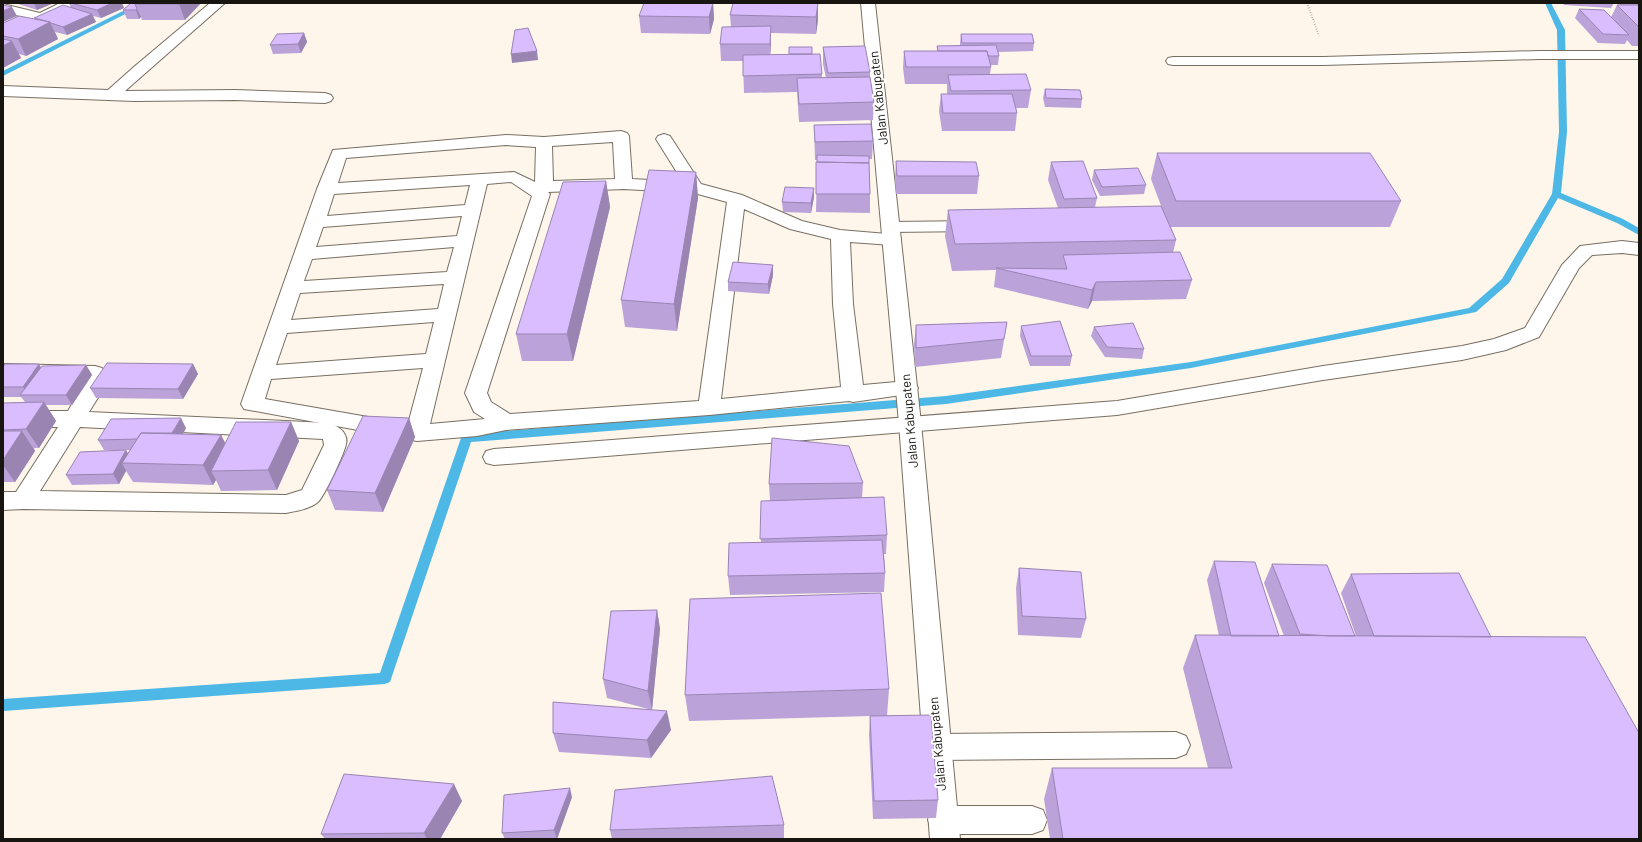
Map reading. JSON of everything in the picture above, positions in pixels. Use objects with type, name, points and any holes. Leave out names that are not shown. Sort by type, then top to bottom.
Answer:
[{"type":"street","points":[[3,36],[71,3]]},
{"type":"street","points":[[112,95],[140,69],[218,3]]},
{"type":"street","name":"Jalan Kabupaten","points":[[868,3],[908,406],[944,829]]},
{"type":"street","points":[[3,8],[41,18]]},
{"type":"street","points":[[1173,61],[1324,61],[1539,55],[1639,55]]},
{"type":"street","points":[[3,91],[112,95],[325,98]]},
{"type":"street","points":[[624,184],[621,136],[544,142],[506,140],[339,154],[252,404],[417,433],[477,428],[506,422],[709,408],[853,395],[908,406]]},
{"type":"street","points":[[664,139],[695,188]]},
{"type":"street","points":[[506,422],[482,407],[476,393],[542,194],[537,186],[544,142]]},
{"type":"street","points":[[326,190],[514,177],[537,186],[624,184],[695,188],[736,199],[796,225],[840,236],[990,226]]},
{"type":"street","points":[[417,433],[480,179]]},
{"type":"street","points":[[709,408],[736,199]]},
{"type":"street","points":[[315,222],[473,210]]},
{"type":"street","points":[[840,236],[843,304],[853,395]]},
{"type":"street","points":[[304,254],[465,241]]},
{"type":"street","points":[[494,457],[908,406],[1118,408],[1324,373],[1462,353],[1499,345],[1532,332],[1571,264],[1587,250],[1622,247],[1639,249]]},
{"type":"street","points":[[292,288],[456,277]]},
{"type":"street","points":[[279,327],[446,315]]},
{"type":"street","points":[[263,373],[435,360]]},
{"type":"street","points":[[3,371],[95,373],[98,377],[95,385],[74,419],[13,500]]},
{"type":"street","points":[[3,419],[74,419],[328,431],[335,436],[335,445],[315,489],[310,496],[300,501],[286,504],[13,500]]},
{"type":"street","points":[[937,747],[1176,746]]},
{"type":"street","points":[[944,829],[1032,820]]},
{"type":"path","points":[[1307,3],[1318,34],[1324,61]]},
{"type":"building","points":[[71,3],[112,3],[97,10]]},
{"type":"building","points":[[131,3],[136,3],[136,10],[123,10]]},
{"type":"building","points":[[136,3],[180,3],[135,4]]},
{"type":"building","points":[[644,3],[713,3],[709,17],[639,16]]},
{"type":"building","points":[[733,3],[818,3],[816,17],[730,15]]},
{"type":"building","points":[[3,5],[12,7],[3,11]]},
{"type":"building","points":[[63,5],[92,14],[63,27],[34,18]]},
{"type":"building","points":[[1617,5],[1639,5],[1639,27]]},
{"type":"building","points":[[1579,9],[1604,10],[1629,35],[1603,34]]},
{"type":"building","points":[[19,16],[50,22],[18,39],[3,36],[3,23]]},
{"type":"building","points":[[771,26],[770,44],[720,44],[722,27]]},
{"type":"building","points":[[528,28],[537,51],[511,54],[515,30]]},
{"type":"building","points":[[304,33],[298,44],[270,45],[277,34]]},
{"type":"building","points":[[961,34],[1032,34],[1034,43],[962,43]]},
{"type":"building","points":[[3,39],[12,41],[3,46]]},
{"type":"building","points":[[996,45],[999,56],[988,56],[987,51],[938,51],[937,46]]},
{"type":"building","points":[[865,46],[870,72],[828,73],[823,47]]},
{"type":"building","points":[[789,47],[812,47],[812,54],[789,54]]},
{"type":"building","points":[[904,51],[987,51],[991,67],[906,67]]},
{"type":"building","points":[[820,54],[822,74],[743,76],[743,55]]},
{"type":"building","points":[[1026,74],[1031,90],[951,91],[948,75]]},
{"type":"building","points":[[870,77],[874,102],[799,104],[797,78]]},
{"type":"building","points":[[1045,89],[1080,90],[1082,99],[1046,98]]},
{"type":"building","points":[[941,94],[1012,94],[1017,113],[943,113]]},
{"type":"building","points":[[871,124],[873,141],[815,142],[814,125]]},
{"type":"building","points":[[1157,153],[1370,153],[1401,201],[1176,201]]},
{"type":"building","points":[[817,155],[869,156],[869,163],[817,162]]},
{"type":"building","points":[[896,161],[976,162],[979,176],[897,176]]},
{"type":"building","points":[[1083,161],[1097,198],[1064,199],[1051,162]]},
{"type":"building","points":[[816,162],[869,163],[870,194],[816,194]]},
{"type":"building","points":[[1138,168],[1146,185],[1102,187],[1094,170]]},
{"type":"building","points":[[649,170],[696,172],[674,304],[621,300]]},
{"type":"building","points":[[606,181],[567,334],[516,334],[563,182]]},
{"type":"building","points":[[785,187],[814,188],[811,203],[782,202]]},
{"type":"building","points":[[1161,206],[1176,240],[955,244],[948,210]]},
{"type":"building","points":[[1180,252],[1192,280],[1096,282],[1092,290],[996,268],[1067,269],[1063,255]]},
{"type":"building","points":[[733,262],[773,265],[768,284],[728,282]]},
{"type":"building","points":[[1060,321],[1072,356],[1031,356],[1021,326]]},
{"type":"building","points":[[1007,322],[1004,339],[916,348],[916,325]]},
{"type":"building","points":[[1133,323],[1144,349],[1107,347],[1094,327]]},
{"type":"building","points":[[107,363],[193,364],[178,389],[90,388]]},
{"type":"building","points":[[5,364],[39,364],[23,387],[3,387],[3,367]]},
{"type":"building","points":[[86,365],[66,395],[20,395],[42,366]]},
{"type":"building","points":[[44,402],[26,429],[3,430],[3,403]]},
{"type":"building","points":[[363,416],[409,418],[375,493],[327,490]]},
{"type":"building","points":[[181,418],[172,433],[141,433],[137,439],[98,440],[111,419]]},
{"type":"building","points":[[236,422],[291,422],[268,470],[211,471]]},
{"type":"building","points":[[3,431],[22,431],[3,460]]},
{"type":"building","points":[[141,433],[221,435],[203,465],[122,463]]},
{"type":"building","points":[[772,438],[849,446],[863,483],[769,484]]},
{"type":"building","points":[[126,450],[113,474],[66,475],[80,452]]},
{"type":"building","points":[[884,497],[887,535],[760,539],[761,501]]},
{"type":"building","points":[[882,540],[885,573],[728,576],[729,543]]},
{"type":"building","points":[[1214,561],[1255,562],[1279,636],[1231,636]]},
{"type":"building","points":[[1272,564],[1327,565],[1355,636],[1300,634]]},
{"type":"building","points":[[1019,568],[1081,572],[1086,619],[1022,616]]},
{"type":"building","points":[[1459,573],[1491,637],[1374,636],[1351,574]]},
{"type":"building","points":[[881,593],[889,689],[685,695],[690,599]]},
{"type":"building","points":[[657,610],[648,691],[603,679],[611,611]]},
{"type":"building","points":[[1195,635],[1585,637],[1639,733],[1639,839],[1063,839],[1052,768],[1232,768]]},
{"type":"building","points":[[553,702],[667,711],[647,740],[553,733]]},
{"type":"building","points":[[931,715],[938,800],[874,801],[870,716]]},
{"type":"building","points":[[344,774],[454,784],[424,833],[321,834]]},
{"type":"building","points":[[772,776],[784,825],[610,830],[615,790]]},
{"type":"building","points":[[570,788],[554,830],[502,833],[504,795]]},
{"type":"waterway","points":[[3,74],[144,3]]},
{"type":"waterway","points":[[1548,3],[1561,30],[1563,132],[1556,194]]},
{"type":"waterway","points":[[3,705],[385,678],[467,438],[946,400],[1191,365],[1472,310],[1506,281],[1556,194]]},
{"type":"waterway","points":[[1556,194],[1620,221],[1639,232]]}]
